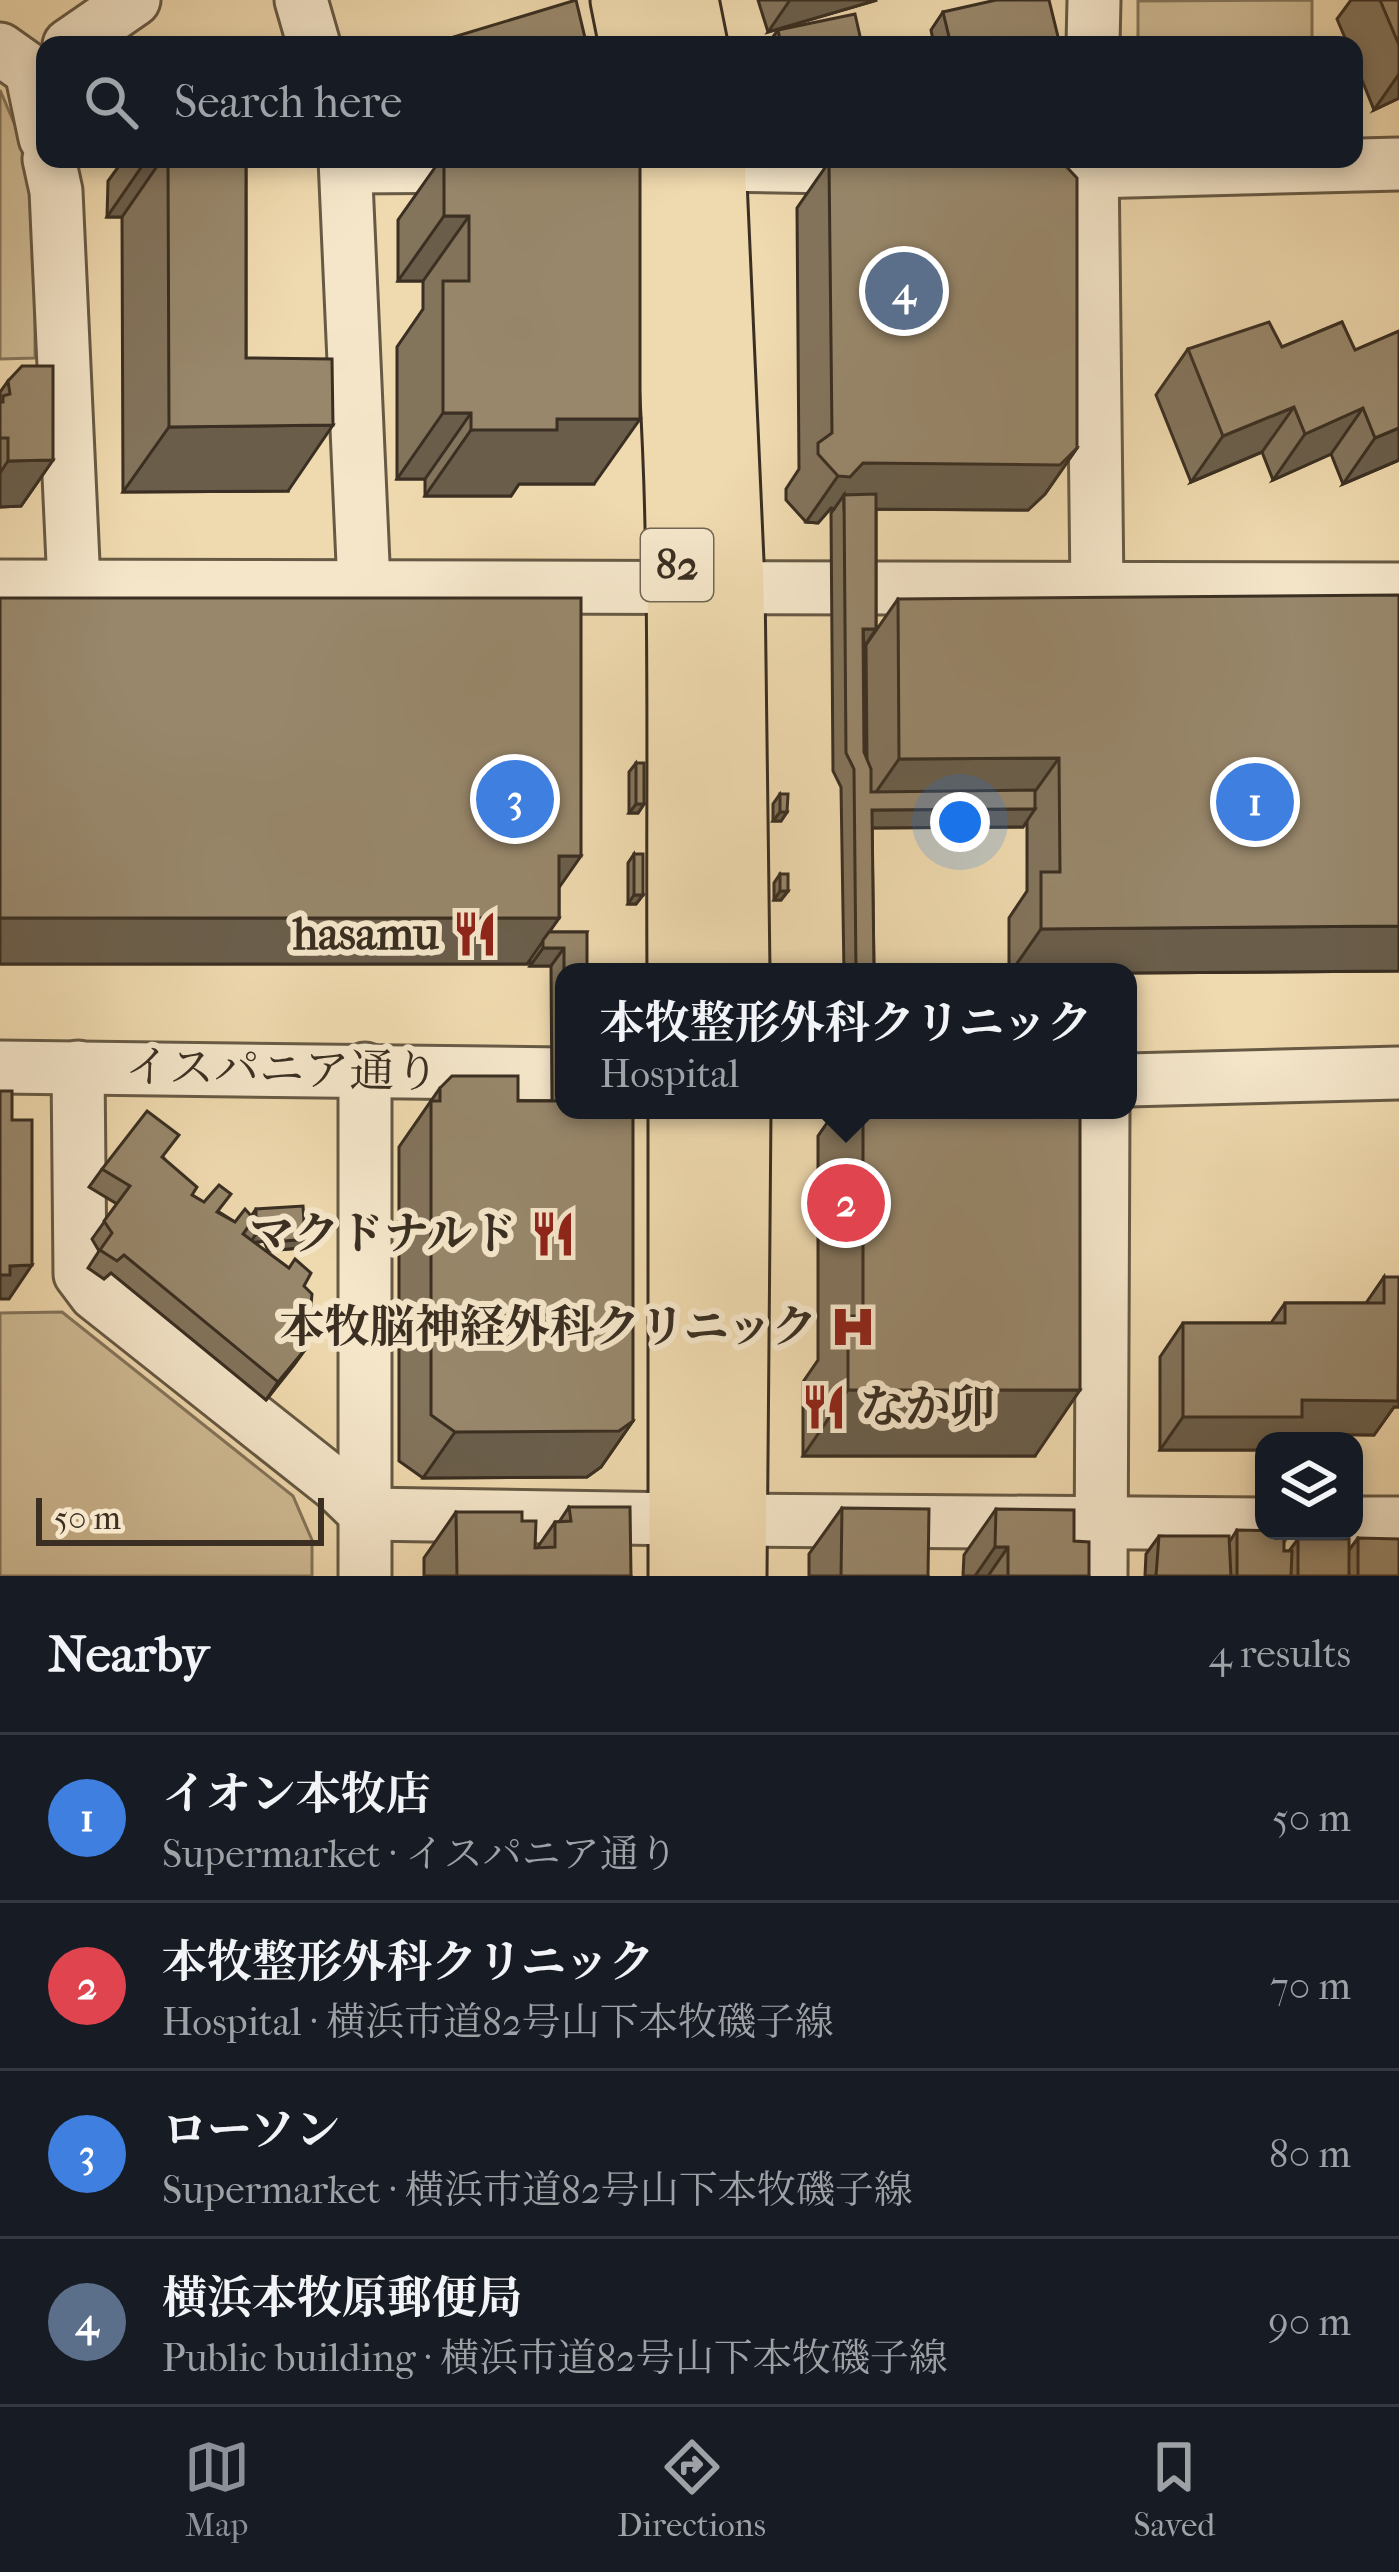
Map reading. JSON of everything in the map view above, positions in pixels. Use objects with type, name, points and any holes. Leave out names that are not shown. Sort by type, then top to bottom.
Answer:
[{"type":"main road","points":[[623,0],[630,36]]},
{"type":"main road","points":[[686,0],[692,36]]},
{"type":"main road","name":"82","points":[[636,168],[663,257],[672,373],[705,585],[736,963]]},
{"type":"main road","name":"82","points":[[681,963],[705,585],[713,168]]},
{"type":"main road","points":[[682,1119],[708,1548]]},
{"type":"main road","points":[[708,1548],[737,1119]]},
{"type":"street","points":[[70,36],[134,0]]},
{"type":"street","points":[[301,0],[311,36]]},
{"type":"street","points":[[1093,36],[1094,0]]},
{"type":"street","points":[[29,59],[36,94]]},
{"type":"street","points":[[1363,164],[1399,164]]},
{"type":"street","points":[[52,168],[74,585]]},
{"type":"street","points":[[346,168],[364,586]]},
{"type":"street","points":[[913,168],[982,168]]},
{"type":"street","points":[[1092,168],[1097,590]]},
{"type":"street","points":[[0,586],[1399,589]]},
{"type":"street","name":"イスパニア通り","points":[[0,1067],[555,1074]]},
{"type":"street","points":[[78,1067],[80,1274],[95,1294],[336,1485],[366,1514],[708,1548],[1100,1524],[1255,1524]]},
{"type":"street","points":[[365,1070],[365,1576]]},
{"type":"street","points":[[1137,1080],[1399,1073]]},
{"type":"street","points":[[1101,1576],[1102,1119]]},
{"type":"street","points":[[1363,1523],[1399,1523]]},
{"type":"shaded area","points":[[1312,0],[1312,36],[1138,36],[1138,1]]},
{"type":"shaded area","points":[[0,90],[35,172],[35,358],[0,359]]},
{"type":"shaded area","points":[[62,1312],[293,1496],[312,1540],[312,1576],[0,1576],[0,1313]]},
{"type":"building","points":[[576,0],[585,36],[457,36]]},
{"type":"building","points":[[996,0],[1049,0],[1058,36],[949,36],[943,12]]},
{"type":"building","points":[[1380,0],[1399,0],[1399,45]]},
{"type":"building","points":[[855,14],[860,36],[779,36],[778,30]]},
{"type":"building","points":[[168,168],[246,168],[246,358],[332,359],[333,425],[169,427]]},
{"type":"building","points":[[444,168],[640,168],[640,419],[557,419],[557,430],[471,430],[471,413],[443,413],[443,281],[469,281],[469,216],[444,216]]},
{"type":"building","points":[[829,168],[1068,168],[1077,178],[1077,448],[1060,465],[863,463],[850,477],[838,476],[818,454],[818,443],[832,433]]},
{"type":"building","points":[[1269,322],[1282,347],[1342,322],[1355,350],[1399,331],[1399,428],[1375,438],[1363,408],[1305,434],[1294,407],[1223,436],[1188,349]]},
{"type":"building","points":[[22,366],[53,366],[53,460],[8,461],[8,438],[0,438],[0,402],[10,394],[8,381]]},
{"type":"building","points":[[876,494],[876,629],[863,629],[864,752],[871,769],[871,792],[1035,790],[1035,809],[872,810],[874,963],[856,963],[854,769],[846,753],[844,495]]},
{"type":"building","points":[[1399,595],[1399,926],[1041,929],[1041,872],[1060,872],[1059,758],[899,759],[898,599]]},
{"type":"building","points":[[0,598],[581,598],[581,856],[559,856],[559,918],[0,918]]},
{"type":"building","points":[[636,763],[644,763],[644,804],[636,804]]},
{"type":"building","points":[[780,794],[788,794],[787,812],[780,812]]},
{"type":"building","points":[[634,854],[643,854],[643,895],[634,895]]},
{"type":"building","points":[[780,874],[788,874],[788,891],[780,891]]},
{"type":"building","points":[[549,932],[587,932],[587,963],[564,963],[564,948],[543,948]]},
{"type":"building","points":[[452,1076],[518,1076],[518,1101],[555,1101],[555,1119],[633,1119],[633,1421],[619,1431],[455,1432],[431,1415],[431,1101],[440,1101],[440,1088]]},
{"type":"building","points":[[0,1091],[12,1091],[12,1120],[32,1120],[32,1265],[10,1266],[10,1275],[0,1275]]},
{"type":"building","points":[[147,1111],[179,1135],[162,1157],[197,1187],[192,1195],[204,1202],[219,1185],[231,1194],[217,1212],[235,1222],[245,1209],[254,1219],[243,1234],[289,1268],[295,1259],[311,1273],[304,1286],[312,1294],[307,1347],[278,1382],[124,1255],[117,1261],[100,1250],[112,1233],[104,1221],[130,1186],[102,1169]]},
{"type":"building","points":[[863,1119],[1080,1119],[1080,1390],[848,1390],[848,1316],[863,1316]]},
{"type":"building","points":[[303,1206],[305,1239],[274,1242],[271,1232],[256,1234],[256,1209]]},
{"type":"building","points":[[1384,1277],[1399,1277],[1398,1401],[1302,1400],[1302,1417],[1183,1417],[1183,1323],[1285,1323],[1285,1303],[1384,1303]]},
{"type":"building","points":[[569,1507],[630,1507],[631,1576],[457,1576],[456,1512],[522,1512],[522,1521],[536,1521],[535,1548],[555,1547],[555,1522],[571,1521]]},
{"type":"building","points":[[842,1508],[929,1509],[928,1576],[841,1576]]},
{"type":"building","points":[[996,1509],[1074,1510],[1074,1541],[1089,1542],[1089,1576],[1008,1576],[1008,1547],[995,1547]]},
{"type":"building","points":[[1237,1530],[1255,1530],[1255,1540],[1284,1540],[1284,1551],[1292,1551],[1291,1576],[1237,1576]]},
{"type":"building","points":[[1159,1536],[1229,1536],[1231,1576],[1156,1576]]},
{"type":"building","points":[[1399,1539],[1399,1576],[1358,1576],[1358,1540]]},
{"type":"building","points":[[1298,1540],[1349,1540],[1349,1576],[1298,1576]]},
{"type":"place","name":"横浜本牧原郵便局","points":[[904,291]]},
{"type":"place","name":"ローソン","points":[[515,799]]},
{"type":"place","name":"イオン本牧店","points":[[1255,802]]},
{"type":"place","name":"hasamu","points":[[475,934]]},
{"type":"place","name":"本牧整形外科クリニック","points":[[846,1203]]},
{"type":"place","name":"マクドナルド","points":[[553,1234]]},
{"type":"place","name":"本牧脳神経外科クリニック","points":[[853,1327]]},
{"type":"place","name":"なか卯","points":[[824,1407]]}]
